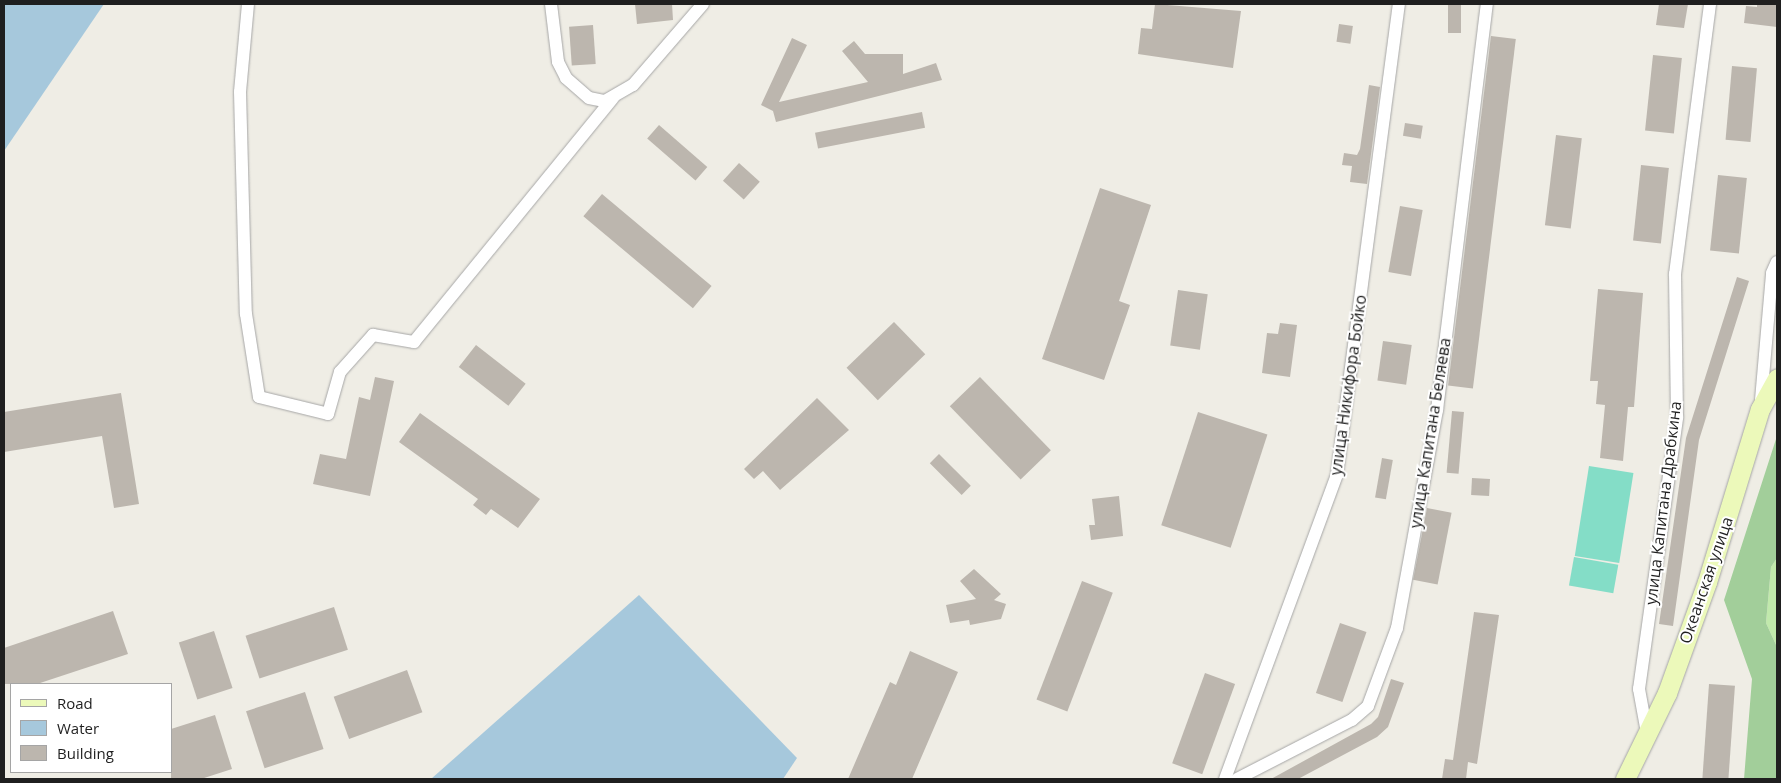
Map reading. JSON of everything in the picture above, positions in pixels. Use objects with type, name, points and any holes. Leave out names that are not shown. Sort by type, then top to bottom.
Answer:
[{"type":"main road","name":"Океанская улица","points":[[1624,779],[1666,693],[1707,582],[1760,409],[1777,378]]},
{"type":"street","points":[[248,4],[240,92],[246,314],[259,397],[328,414],[340,372],[373,335],[414,342],[613,98],[644,73],[702,4]]},
{"type":"street","points":[[551,4],[558,62],[566,78],[589,98],[613,98]]},
{"type":"street","name":"улица Никифора Бойко","points":[[1226,779],[1337,474],[1399,4]]},
{"type":"street","points":[[1394,41],[1408,4]]},
{"type":"street","name":"улица Капитана Беляева","points":[[1237,779],[1352,720],[1368,706],[1397,628],[1437,410],[1487,4]]},
{"type":"street","name":"улица Капитана Драбкина","points":[[1647,733],[1639,689],[1677,417],[1675,274],[1710,4]]},
{"type":"street","points":[[1760,409],[1772,272],[1777,262]]},
{"type":"green space","points":[[1777,436],[1777,558],[1771,567],[1766,623],[1777,647],[1777,779],[1744,779],[1752,679],[1724,600]]},
{"type":"green space","points":[[1589,466],[1633,473],[1619,563],[1575,556]]},
{"type":"green space","points":[[1574,557],[1618,565],[1613,593],[1569,586]]},
{"type":"green space","points":[[1777,558],[1777,647],[1766,623],[1771,567]]},
{"type":"water","points":[[4,4],[104,4],[4,151]]},
{"type":"water","points":[[639,595],[797,758],[783,779],[431,779]]},
{"type":"building","points":[[635,4],[672,4],[673,20],[637,24]]},
{"type":"building","points":[[1155,4],[1241,11],[1233,68],[1138,54],[1141,28],[1152,29]]},
{"type":"building","points":[[1448,4],[1461,4],[1461,33],[1448,33]]},
{"type":"building","points":[[1659,4],[1688,4],[1684,28],[1656,25]]},
{"type":"building","points":[[1757,4],[1777,4],[1777,27],[1744,23],[1746,6],[1757,7]]},
{"type":"building","points":[[1339,24],[1353,26],[1350,44],[1336,42]]},
{"type":"building","points":[[593,25],[596,64],[572,66],[569,27]]},
{"type":"building","points":[[1491,36],[1516,39],[1473,388],[1448,385]]},
{"type":"building","points":[[792,38],[807,45],[779,102],[868,82],[842,51],[854,41],[865,54],[903,54],[903,74],[936,63],[942,80],[776,122],[773,111],[761,105]]},
{"type":"building","points":[[1653,55],[1682,58],[1674,134],[1645,131]]},
{"type":"building","points":[[1732,66],[1757,68],[1750,142],[1726,140]]},
{"type":"building","points":[[1369,85],[1380,87],[1367,184],[1350,182],[1352,166],[1342,165],[1344,153],[1357,155],[1360,149]]},
{"type":"building","points":[[922,112],[925,128],[818,149],[815,133]]},
{"type":"building","points":[[1405,123],[1423,126],[1421,139],[1403,136]]},
{"type":"building","points":[[659,125],[707,167],[695,181],[647,139]]},
{"type":"building","points":[[1556,135],[1582,138],[1571,228],[1545,225]]},
{"type":"building","points":[[739,163],[760,182],[744,200],[723,181]]},
{"type":"building","points":[[1641,165],[1669,168],[1661,244],[1633,241]]},
{"type":"building","points":[[1718,175],[1747,178],[1739,254],[1710,251]]},
{"type":"building","points":[[1100,188],[1151,205],[1119,301],[1130,305],[1104,380],[1042,359]]},
{"type":"building","points":[[602,194],[712,286],[693,308],[583,216]]},
{"type":"building","points":[[1400,206],[1423,210],[1411,276],[1388,272]]},
{"type":"building","points":[[1737,277],[1749,281],[1699,440],[1673,626],[1659,624],[1686,438]]},
{"type":"building","points":[[1598,289],[1643,293],[1634,407],[1628,407],[1623,461],[1600,458],[1605,405],[1596,404],[1598,381],[1590,381]]},
{"type":"building","points":[[1178,290],[1208,294],[1200,350],[1170,345]]},
{"type":"building","points":[[894,322],[925,354],[878,400],[847,368]]},
{"type":"building","points":[[1280,323],[1297,325],[1290,377],[1262,373],[1267,333],[1278,334]]},
{"type":"building","points":[[1383,341],[1412,345],[1406,385],[1377,381]]},
{"type":"building","points":[[476,345],[526,384],[508,406],[459,367]]},
{"type":"building","points":[[375,377],[394,381],[370,496],[313,484],[320,454],[346,459],[359,397],[370,400]]},
{"type":"building","points":[[980,377],[1051,450],[1021,480],[950,406]]},
{"type":"building","points":[[121,393],[139,504],[114,508],[102,436],[4,452],[4,412]]},
{"type":"building","points":[[817,398],[849,430],[780,490],[763,471],[754,479],[744,469]]},
{"type":"building","points":[[1452,411],[1464,412],[1459,474],[1447,473]]},
{"type":"building","points":[[1198,412],[1267,435],[1231,548],[1161,525]]},
{"type":"building","points":[[420,413],[540,499],[518,528],[491,509],[486,515],[473,505],[478,499],[399,442]]},
{"type":"building","points":[[939,454],[971,486],[962,495],[930,463]]},
{"type":"building","points":[[1382,458],[1393,460],[1386,499],[1375,497]]},
{"type":"building","points":[[1472,478],[1490,479],[1489,496],[1471,495]]},
{"type":"building","points":[[1119,496],[1123,536],[1091,540],[1089,525],[1095,525],[1092,499]]},
{"type":"building","points":[[1427,508],[1452,513],[1438,584],[1413,580]]},
{"type":"building","points":[[974,569],[1001,594],[994,600],[1006,604],[1001,619],[970,625],[969,620],[950,623],[946,605],[976,599],[960,581]]},
{"type":"building","points":[[1082,581],[1113,593],[1067,711],[1036,700]]},
{"type":"building","points":[[334,607],[348,650],[259,679],[246,636]]},
{"type":"building","points":[[113,611],[128,654],[40,683],[4,684],[4,648]]},
{"type":"building","points":[[1474,612],[1499,615],[1477,764],[1468,762],[1466,779],[1442,779],[1445,759],[1453,760]]},
{"type":"building","points":[[1340,623],[1366,632],[1342,702],[1316,693]]},
{"type":"building","points":[[214,631],[233,688],[197,699],[179,642]]},
{"type":"building","points":[[910,651],[958,672],[912,779],[848,779],[890,682],[896,685]]},
{"type":"building","points":[[407,670],[422,712],[349,739],[334,697]]},
{"type":"building","points":[[1205,673],[1235,684],[1202,774],[1172,763]]},
{"type":"building","points":[[1391,679],[1404,683],[1388,727],[1377,737],[1298,779],[1271,779],[1371,724],[1378,717]]},
{"type":"building","points":[[1709,684],[1735,686],[1728,779],[1702,779]]},
{"type":"building","points":[[305,692],[324,749],[265,768],[246,711]]},
{"type":"building","points":[[215,715],[232,769],[201,779],[171,779],[172,729]]}]
